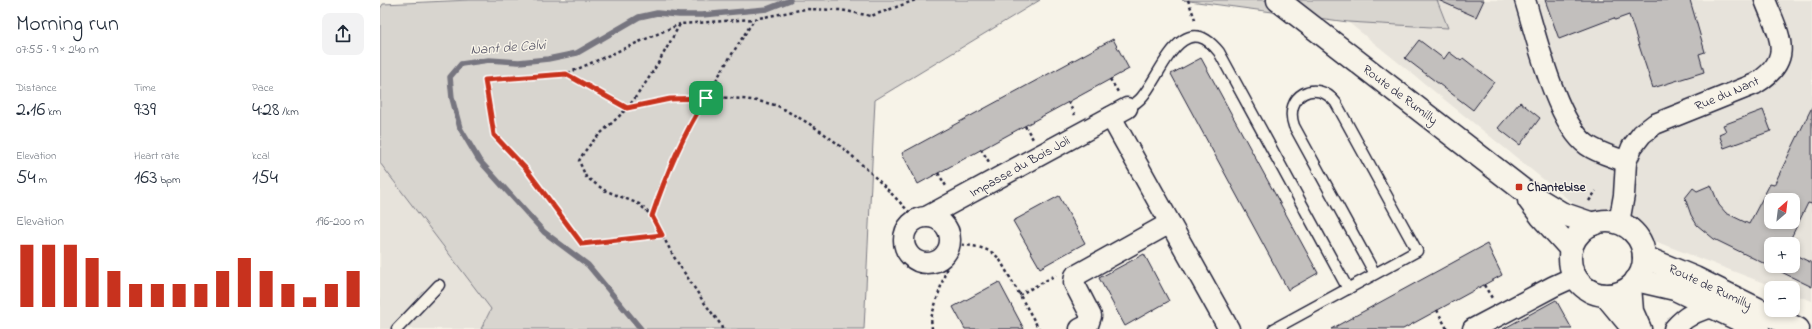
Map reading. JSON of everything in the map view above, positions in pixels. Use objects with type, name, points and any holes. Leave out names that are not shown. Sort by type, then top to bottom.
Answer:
[{"type":"main road","name":"Route de Rumilly","points":[[1278,0],[1523,190],[1561,213],[1593,224]]},
{"type":"main road","name":"Route de Rumilly","points":[[1523,190],[1541,216],[1571,249]]},
{"type":"main road","points":[[1605,221],[1619,223],[1626,226],[1637,236],[1643,250],[1644,257],[1642,269],[1633,283],[1618,293],[1603,294],[1587,289],[1576,276],[1571,266],[1571,249],[1579,234],[1593,224],[1605,221]]},
{"type":"main road","name":"Route de Rumilly","points":[[1644,257],[1695,278],[1798,329]]},
{"type":"main road","name":"Route de Rumilly","points":[[1633,283],[1675,289],[1716,307],[1758,329]]},
{"type":"street","points":[[1525,0],[1551,85],[1568,123],[1576,135],[1587,146],[1626,162]]},
{"type":"street","name":"Rue du Nant","points":[[1619,223],[1624,195],[1626,162],[1632,147],[1642,134],[1655,124],[1755,84],[1767,76],[1777,64],[1780,54],[1780,41],[1765,0]]},
{"type":"street","points":[[1119,113],[1170,223],[1229,329]]},
{"type":"street","name":"Impasse du Bois Joli","points":[[946,250],[932,262],[920,262],[910,256],[907,252],[904,246],[904,233],[911,223],[1119,113]]},
{"type":"street","points":[[922,218],[940,220],[944,224],[950,236],[946,250]]},
{"type":"street","points":[[1080,329],[1088,325],[1091,316],[1074,283],[1075,276],[1170,223]]},
{"type":"street","points":[[1473,329],[1576,276]]},
{"type":"street","points":[[1633,283],[1633,311],[1640,329]]},
{"type":"street","points":[[1603,294],[1632,329]]},
{"type":"street","name":"Route de Rumilly","points":[[1674,329],[1684,318],[1691,314],[1707,308],[1716,307]]},
{"type":"lane","points":[[1119,113],[1143,96],[1173,49],[1180,41],[1193,37],[1202,37],[1209,41],[1219,52],[1348,288]]},
{"type":"lane","points":[[1274,329],[1348,288],[1375,274],[1417,251],[1336,103],[1325,93],[1318,91],[1304,93],[1298,98],[1291,111],[1294,126],[1375,274]]},
{"type":"lane","points":[[397,329],[439,285]]},
{"type":"path","points":[[662,235],[582,244],[526,169],[494,135],[485,80],[566,74],[680,24],[754,20],[805,9],[841,10],[871,16],[916,0]]},
{"type":"path","points":[[1188,0],[1202,37]]},
{"type":"path","points":[[652,216],[663,183],[691,123],[723,68],[754,20]]},
{"type":"path","points":[[680,24],[647,82],[627,108],[585,150],[579,161],[586,177],[604,190],[639,204],[652,216],[674,257],[721,325],[722,329]]},
{"type":"path","points":[[566,74],[627,108],[670,99],[706,98],[743,100],[776,105],[808,122],[836,142],[922,218]]},
{"type":"path","points":[[932,329],[931,318],[947,267],[946,250],[987,250],[994,253],[1000,260],[1039,329]]},
{"type":"path","points":[[1019,295],[1061,272],[1075,276]]},
{"type":"path","points":[[1437,310],[1447,329]]},
{"type":"shaded area","points":[[470,0],[1040,0],[875,100],[864,329],[481,329],[491,309],[380,163],[380,9],[383,4]]},
{"type":"shaded area","points":[[1182,0],[1437,0],[1448,28],[1348,22]]},
{"type":"shaded area","points":[[1437,0],[1812,0],[1812,301],[1800,297],[1800,281],[1764,281],[1764,283],[1589,216],[1348,22],[1448,28]]},
{"type":"shaded area","points":[[380,163],[491,309],[481,329],[380,329]]},
{"type":"building","points":[[1438,0],[1484,0],[1476,17]]},
{"type":"building","points":[[1545,0],[1690,0],[1705,52],[1699,54],[1704,72],[1653,88],[1629,15],[1615,20],[1614,18],[1559,39]]},
{"type":"building","points":[[1113,39],[1129,69],[918,184],[902,153]]},
{"type":"building","points":[[1419,40],[1444,59],[1449,52],[1461,61],[1463,58],[1494,82],[1473,110],[1405,58]]},
{"type":"building","points":[[1201,58],[1318,273],[1288,290],[1171,74]]},
{"type":"building","points":[[1520,102],[1540,118],[1520,145],[1498,128]]},
{"type":"building","points":[[1812,107],[1812,204],[1808,203],[1800,219],[1800,193],[1765,193],[1770,184],[1774,185]]},
{"type":"building","points":[[1763,110],[1771,131],[1724,148],[1719,134],[1726,131],[1723,125]]},
{"type":"building","points":[[1711,185],[1719,205],[1726,213],[1749,224],[1764,195],[1764,229],[1795,229],[1791,237],[1764,237],[1764,263],[1714,239],[1697,225],[1691,215],[1685,198],[1693,188],[1697,191]]},
{"type":"building","points":[[1059,196],[1085,243],[1040,268],[1013,221]]},
{"type":"building","points":[[1487,244],[1502,275],[1403,329],[1331,329]]},
{"type":"building","points":[[1144,254],[1169,301],[1125,326],[1099,278]]},
{"type":"building","points":[[1800,257],[1812,263],[1812,287],[1783,273],[1800,273]]},
{"type":"building","points":[[999,282],[1024,329],[965,329],[953,307]]},
{"type":"building","points":[[1556,300],[1572,329],[1503,329]]},
{"type":"waterway","name":"Nant de Calvi","points":[[641,329],[588,265],[544,232],[479,160],[460,128],[452,98],[450,77],[461,64],[489,60],[519,62],[548,59],[577,53],[639,17],[657,13],[702,15],[767,9],[790,0]]},
{"type":"place","name":"Chantebise","points":[[1519,187]]},
{"type":"route","points":[[566,74],[627,108],[670,99],[706,98],[677,151],[663,183],[652,216],[662,235],[582,244],[526,169],[494,135],[485,80],[566,74]]}]
